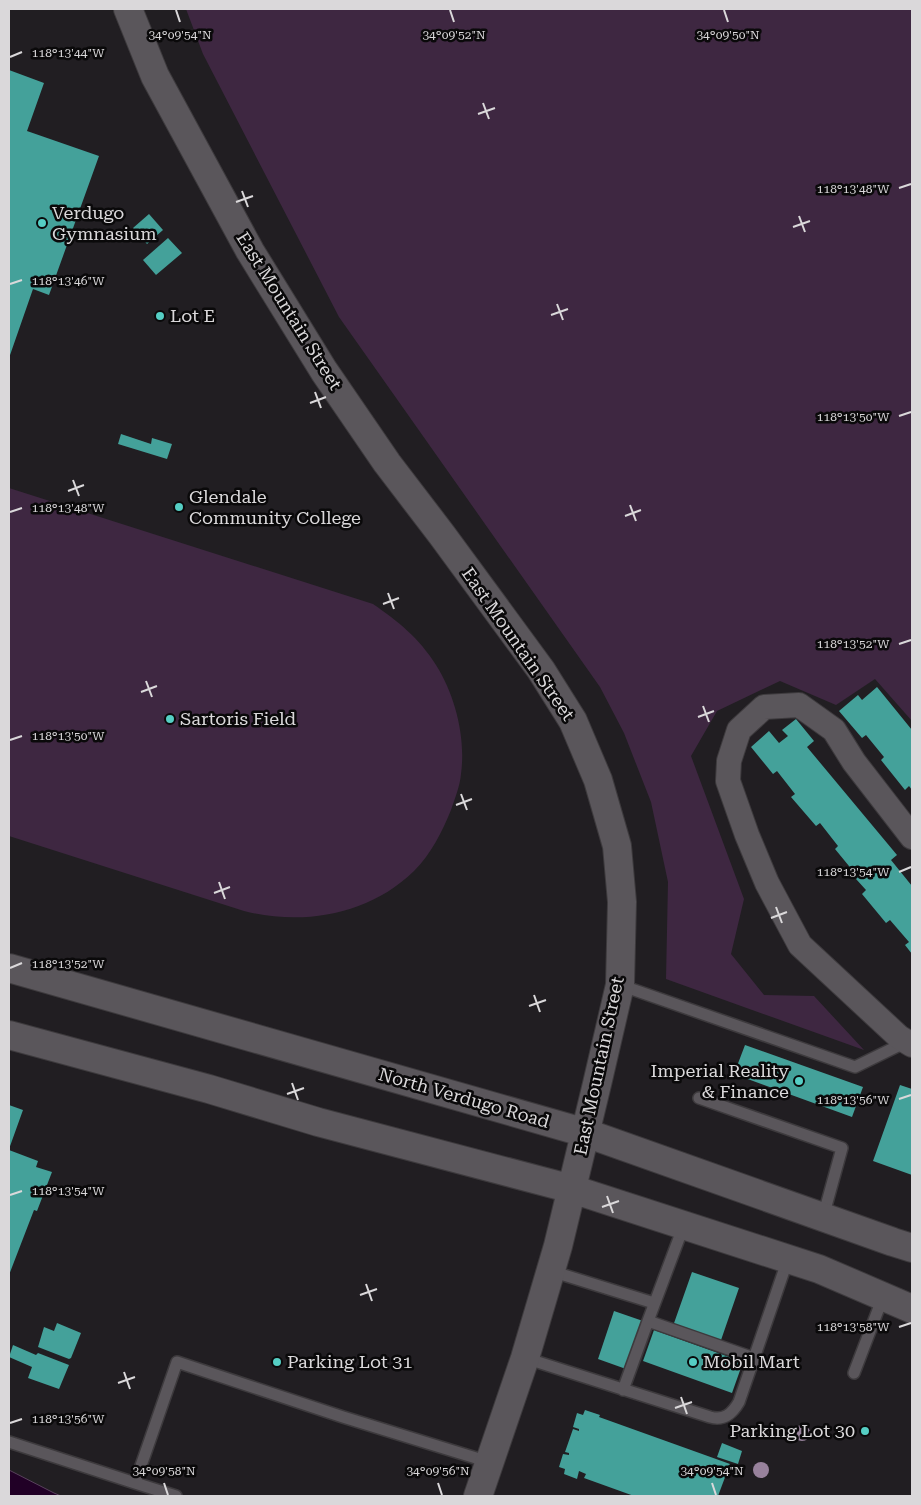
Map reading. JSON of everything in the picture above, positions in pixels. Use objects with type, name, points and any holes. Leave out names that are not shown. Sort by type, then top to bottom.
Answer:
[{"type":"main road","name":"East Mountain Street","points":[[128,9],[155,76],[250,251],[324,371],[386,463],[541,670],[573,722],[598,780],[617,846],[622,902],[620,985],[586,1133],[550,1271],[525,1358],[478,1496]]},
{"type":"main road","name":"North Verdugo Road","points":[[9,968],[586,1133],[912,1248]]},
{"type":"main road","points":[[9,1035],[209,1089],[318,1122],[572,1189],[819,1269],[912,1309]]},
{"type":"street","points":[[909,1043],[899,1037],[800,945],[767,883],[747,835],[728,781],[729,761],[739,730],[764,707],[799,704],[834,730],[854,762],[912,837]]},
{"type":"lane","points":[[620,985],[855,1067],[909,1043]]},
{"type":"lane","points":[[699,1098],[842,1148],[823,1217]]},
{"type":"lane","points":[[623,1390],[684,1225]]},
{"type":"lane","points":[[525,1358],[710,1417],[721,1418],[728,1416],[739,1402],[788,1259]]},
{"type":"lane","points":[[550,1271],[654,1303]]},
{"type":"lane","points":[[854,1373],[883,1297]]},
{"type":"lane","points":[[648,1321],[754,1358]]},
{"type":"lane","points":[[135,1483],[177,1362],[342,1417],[489,1462]]},
{"type":"lane","points":[[9,1442],[176,1496]]},
{"type":"shaded area","points":[[186,9],[912,9],[912,721],[875,679],[836,705],[780,681],[717,711],[691,756],[744,899],[731,954],[764,995],[814,996],[864,1050],[666,979],[668,882],[651,802],[624,733],[600,687],[339,317],[203,54]]},
{"type":"shaded area","points":[[9,488],[373,604],[408,631],[429,655],[449,689],[458,717],[462,746],[460,779],[451,810],[436,842],[414,871],[396,886],[377,898],[356,907],[312,917],[289,917],[244,911],[9,836]]},
{"type":"shaded area","points":[[9,1470],[54,1493],[61,1496],[9,1496]]},
{"type":"building","name":"Verdugo Gymnasium","points":[[9,70],[44,83],[27,131],[99,156],[49,295],[33,289],[9,358]]},
{"type":"building","points":[[149,214],[163,230],[147,244],[133,228]]},
{"type":"building","points":[[168,238],[182,253],[156,275],[143,260]]},
{"type":"building","points":[[121,434],[151,444],[152,438],[172,444],[167,459],[118,444]]},
{"type":"building","points":[[877,687],[912,730],[912,790],[909,786],[905,790],[881,760],[884,757],[866,735],[862,738],[839,711],[858,695],[862,700]]},
{"type":"building","points":[[796,719],[814,741],[807,747],[897,855],[891,860],[912,886],[912,954],[905,945],[909,942],[890,920],[886,923],[862,894],[866,890],[835,849],[838,846],[820,823],[816,826],[791,797],[795,794],[777,771],[773,774],[751,747],[769,731],[779,743],[788,736],[782,730]]},
{"type":"building","name":"Imperial Reality & Finance","points":[[745,1045],[863,1087],[852,1117],[734,1074]]},
{"type":"building","points":[[900,1085],[912,1089],[912,1175],[873,1161]]},
{"type":"building","points":[[9,1105],[23,1110],[9,1149]]},
{"type":"building","points":[[9,1150],[38,1161],[36,1167],[52,1172],[37,1211],[34,1210],[9,1275]]},
{"type":"building","points":[[692,1272],[739,1288],[720,1343],[673,1326]]},
{"type":"building","points":[[614,1311],[643,1321],[626,1369],[598,1359]]},
{"type":"building","points":[[57,1323],[81,1333],[69,1359],[38,1347],[44,1327],[54,1331]]},
{"type":"building","name":"Mobil Mart","points":[[654,1330],[743,1362],[732,1393],[643,1361]]},
{"type":"building","points":[[13,1345],[36,1355],[38,1353],[69,1365],[59,1389],[28,1378],[32,1367],[9,1357]]},
{"type":"building","points":[[585,1410],[600,1415],[599,1417],[730,1464],[718,1496],[634,1496],[584,1478],[586,1474],[579,1471],[577,1479],[564,1474],[565,1469],[559,1467],[563,1454],[569,1455],[569,1453],[565,1452],[573,1429],[579,1431],[579,1429],[573,1427],[577,1413],[583,1415]]},
{"type":"building","points":[[722,1443],[742,1451],[738,1464],[717,1457]]},
{"type":"place","name":"Verdugo Gymnasium","points":[[42,223]]},
{"type":"place","name":"Lot E","points":[[160,316]]},
{"type":"place","name":"Glendale Community College","points":[[179,507]]},
{"type":"place","name":"Sartoris Field","points":[[170,719]]},
{"type":"place","name":"Imperial Reality & Finance","points":[[799,1081]]},
{"type":"place","name":"Parking Lot 31","points":[[277,1362]]},
{"type":"place","name":"Mobil Mart","points":[[693,1362]]},
{"type":"place","name":"Parking Lot 30","points":[[865,1431]]}]
